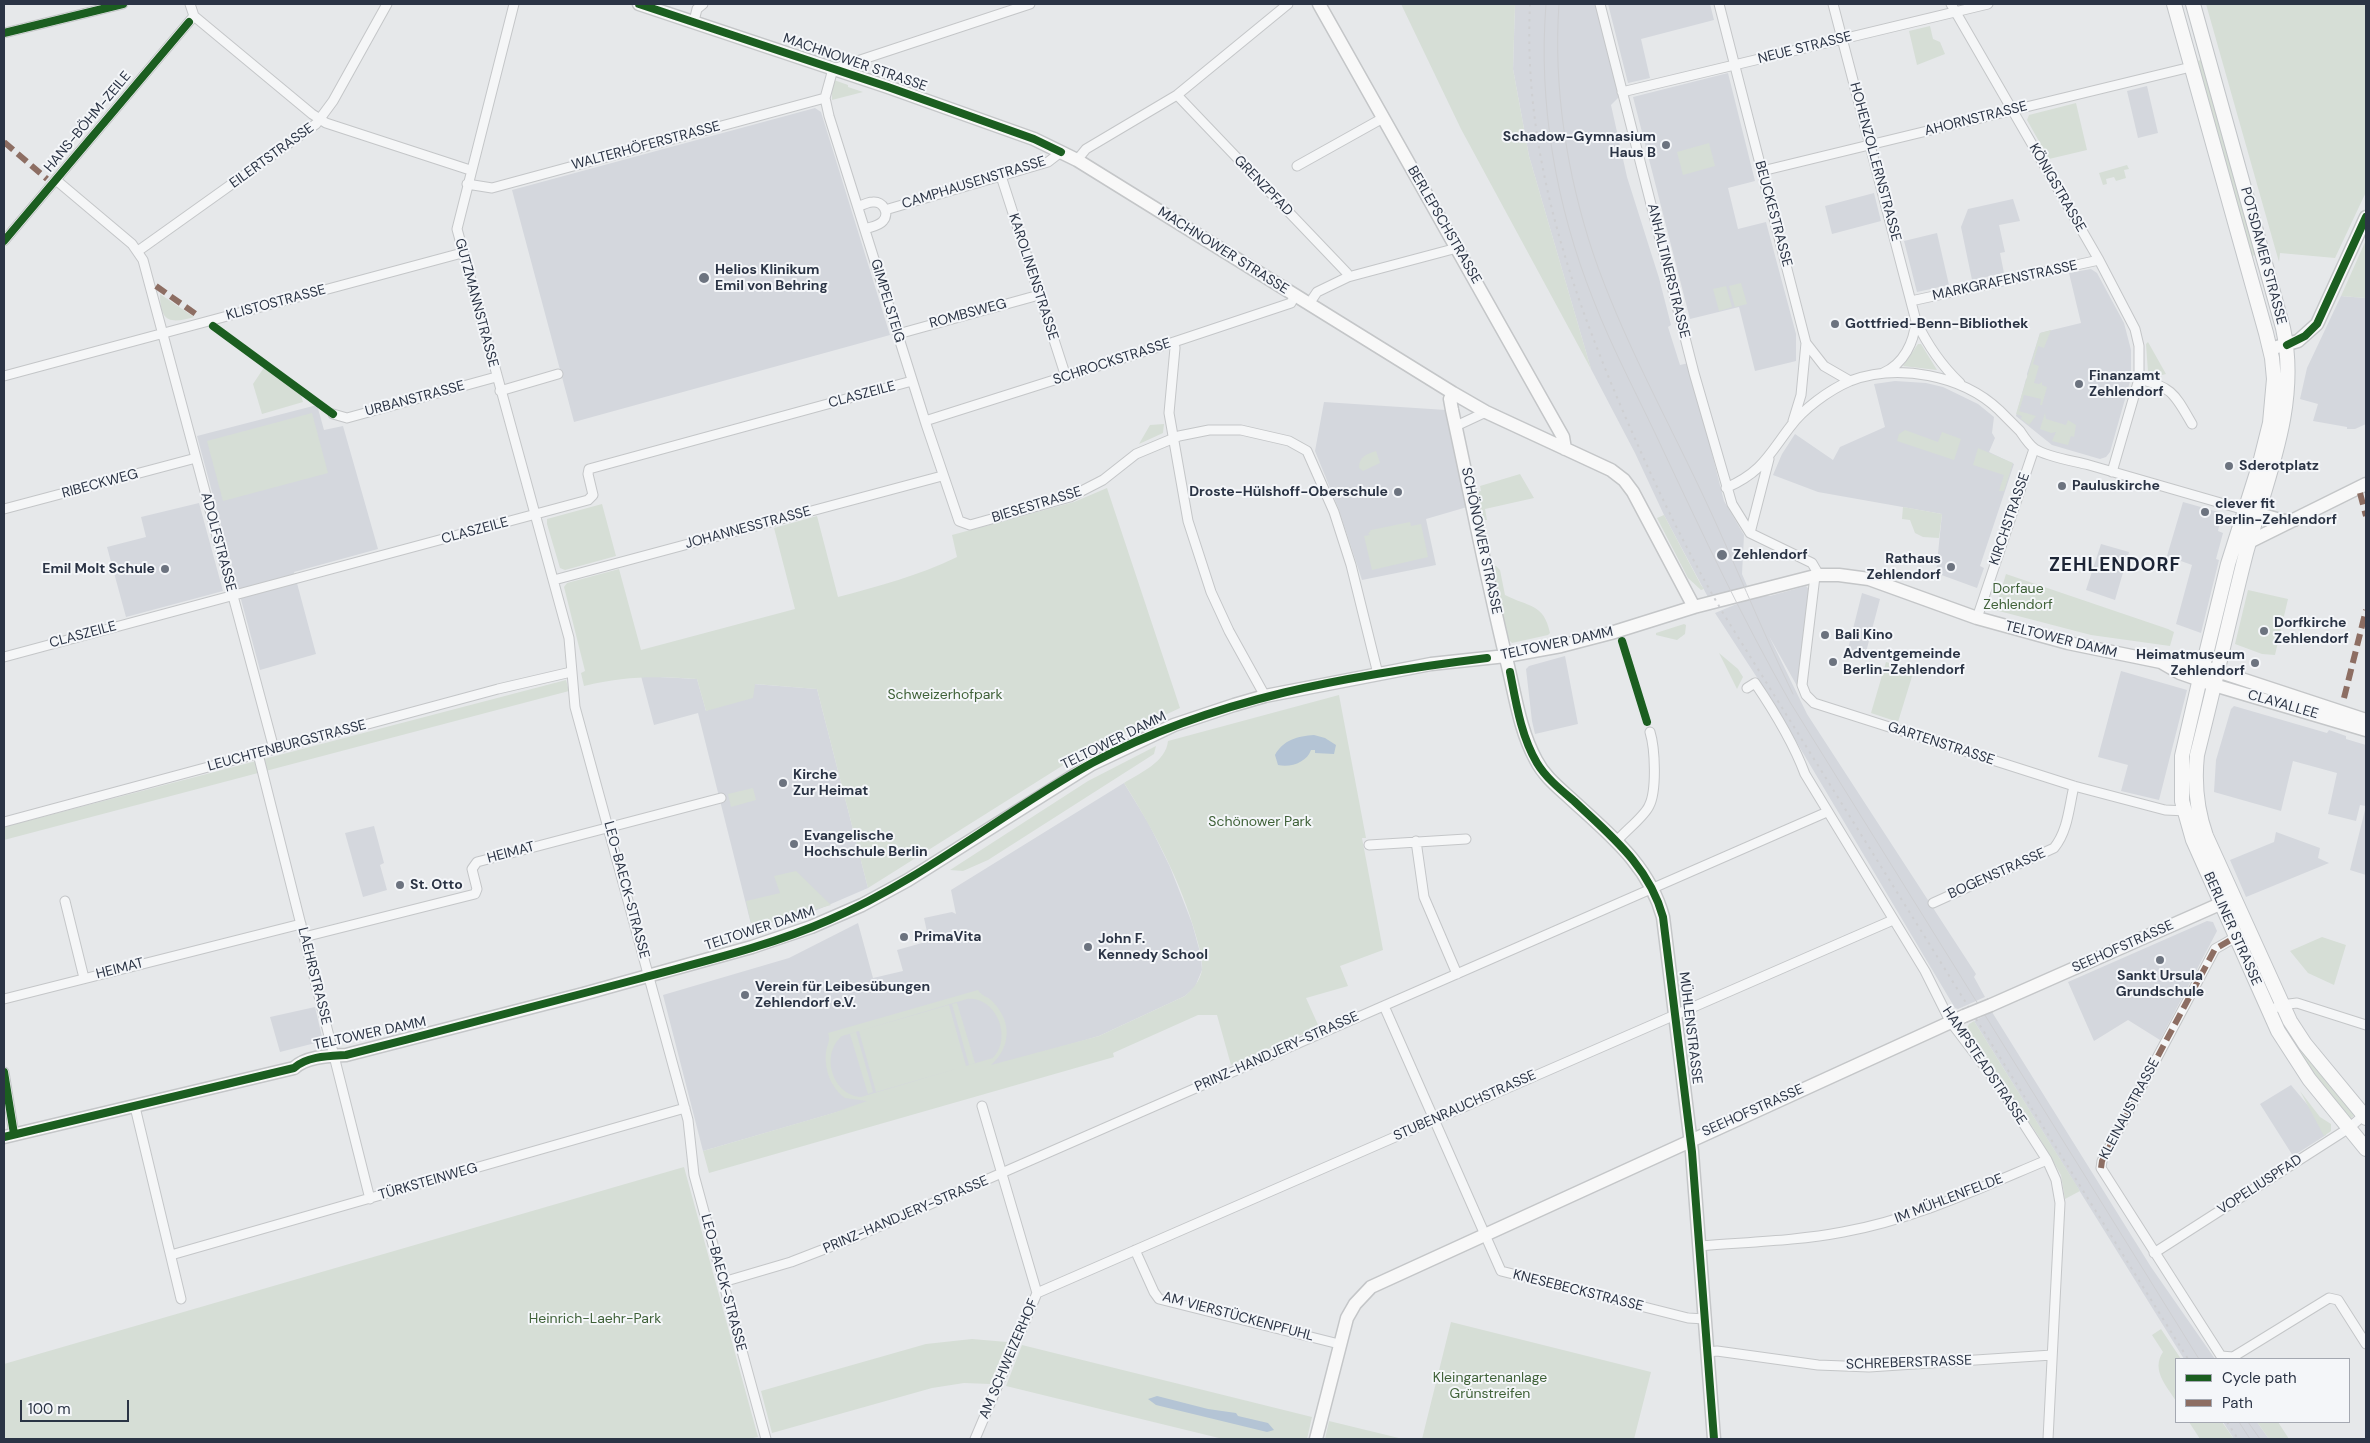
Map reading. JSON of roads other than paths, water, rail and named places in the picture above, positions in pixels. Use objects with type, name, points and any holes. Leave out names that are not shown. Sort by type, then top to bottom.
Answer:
[{"type":"main road","name":"MACHNOWER STRASSE","points":[[639,4],[694,21],[1034,139],[1077,160],[1453,393],[1486,412],[1611,470],[1624,480],[1633,492],[1694,607]]},
{"type":"main road","name":"BERLEPSCHSTRASSE","points":[[1319,4],[1563,437],[1565,448]]},
{"type":"main road","name":"POTSDAMER STRASSE","points":[[2174,4],[2270,349],[2274,379],[2271,416],[2252,512],[2249,542],[2214,685]]},
{"type":"main road","name":"POTSDAMER STRASSE","points":[[2193,4],[2287,345],[2289,371],[2288,395],[2252,512],[2228,564],[2200,681]]},
{"type":"main road","points":[[2270,349],[2287,345],[2306,336],[2317,324],[2366,217]]},
{"type":"main road","name":"SCHÖNOWER STRASSE","points":[[1453,393],[1450,399],[1506,656]]},
{"type":"main road","points":[[2249,542],[2366,484]]},
{"type":"main road","points":[[2252,512],[2284,521],[2294,520]]},
{"type":"main road","name":"TELTOWER DAMM","points":[[9,1136],[294,1068],[302,1071],[338,1057],[649,976],[778,939],[842,914],[908,880],[1092,764],[1174,725],[1265,696],[1431,664],[1506,656],[1591,639],[1694,607],[1817,576],[1839,575],[1869,579],[1977,618],[2068,643],[2161,662],[2178,660],[2218,670]]},
{"type":"main road","name":"MÜHLENSTRASSE","points":[[1506,656],[1524,735],[1537,763],[1555,784],[1617,841],[1640,866],[1659,901],[1666,931],[1691,1140],[1714,1439]]},
{"type":"main road","name":"TELTOWER DAMM","points":[[2161,662],[2180,674],[2200,681]]},
{"type":"main road","name":"CLAYALLEE","points":[[2218,670],[2366,720]]},
{"type":"main road","name":"CLAYALLEE","points":[[2200,681],[2366,730]]},
{"type":"main road","name":"BERLINER STRASSE","points":[[2200,681],[2182,756],[2181,790],[2206,836],[2228,901],[2298,1064],[2366,1149]]},
{"type":"main road","name":"BERLINER STRASSE","points":[[2191,810],[2197,755],[2214,685]]},
{"type":"main road","name":"BERLINER STRASSE","points":[[2228,901],[2236,937],[2275,1008],[2365,1117]]},
{"type":"main road","name":"SEEHOFSTRASSE","points":[[1316,1439],[1339,1344],[1350,1310],[1371,1287],[1950,1022],[2228,901]]},
{"type":"street","points":[[4,32],[123,4]]},
{"type":"street","points":[[190,4],[194,16],[320,120],[470,170]]},
{"type":"street","name":"EILERTSTRASSE","points":[[138,251],[320,120],[387,4]]},
{"type":"street","name":"GUTZMANNSTRASSE","points":[[514,4],[470,170],[457,228],[462,253],[535,515]]},
{"type":"street","points":[[694,21],[697,9],[703,4]]},
{"type":"street","points":[[825,98],[833,69],[1030,4]]},
{"type":"street","points":[[1077,160],[1086,149],[1177,95],[1288,4]]},
{"type":"street","name":"ANHALTINERSTRASSE","points":[[1600,4],[1726,488],[1740,519],[1750,533]]},
{"type":"street","name":"BEUCKESTRASSE","points":[[1718,4],[1806,343],[1801,395],[1791,425]]},
{"type":"street","name":"HOHENZOLLERNSTRASSE","points":[[1834,4],[1916,321],[1926,341],[1940,361],[1962,385]]},
{"type":"street","name":"NEUE STRASSE","points":[[1622,92],[1843,39],[1953,8],[1988,4]]},
{"type":"street","name":"KÖNIGSTRASSE","points":[[1953,8],[2099,260],[2135,329],[2139,346],[2139,379],[2112,472]]},
{"type":"street","name":"HANS-BÖHM-ZEILE","points":[[4,241],[194,16]]},
{"type":"street","name":"AHORNSTRASSE","points":[[1762,171],[2191,68]]},
{"type":"street","name":"GRENZPFAD","points":[[1177,95],[1347,273],[1348,277]]},
{"type":"street","name":"WALTERHÖFERSTRASSE","points":[[467,184],[492,188],[825,98]]},
{"type":"street","name":"GIMPELSTEIG","points":[[825,98],[942,476],[959,520],[970,525]]},
{"type":"street","points":[[1297,166],[1384,118]]},
{"type":"street","name":"CAMPHAUSENSTRASSE","points":[[885,210],[1048,162],[1061,152]]},
{"type":"street","name":"KAROLINENSTRASSE","points":[[1001,176],[1066,377]]},
{"type":"street","points":[[56,180],[108,222],[138,251]]},
{"type":"street","name":"CAMPHAUSENSTRASSE","points":[[858,207],[874,202],[881,204],[885,210],[885,217],[881,223],[865,230]]},
{"type":"street","points":[[1309,304],[1317,292],[1348,277],[1458,248]]},
{"type":"street","name":"ADOLFSTRASSE","points":[[138,251],[143,260],[274,749]]},
{"type":"street","name":"KLISTOSTRASSE","points":[[4,376],[462,253]]},
{"type":"street","name":"MARKGRAFENSTRASSE","points":[[1911,301],[2099,260]]},
{"type":"street","name":"ROMBSWEG","points":[[898,334],[1039,295]]},
{"type":"street","name":"SCHROCKSTRASSE","points":[[925,421],[1291,303],[1295,296]]},
{"type":"street","name":"HOHENZOLLERNSTRASSE","points":[[1879,375],[1889,371],[1908,350],[1914,337],[1916,321]]},
{"type":"street","points":[[1174,342],[1169,412],[1183,501],[1198,558],[1222,618],[1265,696]]},
{"type":"street","points":[[1806,343],[1824,366],[1850,381]]},
{"type":"street","points":[[500,391],[558,374]]},
{"type":"street","points":[[1726,488],[1750,475],[1770,457],[1791,425],[1816,403],[1850,381],[1879,375],[1914,374],[1937,377],[1962,385],[1998,409],[2034,449],[2252,512]]},
{"type":"street","name":"URBANSTRASSE","points":[[333,414],[347,418],[496,377]]},
{"type":"street","points":[[2139,379],[2159,384],[2172,393],[2192,424]]},
{"type":"street","name":"CLASZEILE","points":[[4,657],[535,515],[592,498],[588,474],[589,469],[912,381]]},
{"type":"street","points":[[1456,426],[1486,412]]},
{"type":"street","name":"BIESESTRASSE","points":[[970,525],[1070,497],[1103,480],[1136,454],[1173,437],[1209,430],[1240,430],[1289,441],[1308,451],[1334,512],[1346,550],[1378,674]]},
{"type":"street","name":"KIRCHSTRASSE","points":[[1977,618],[2034,449]]},
{"type":"street","points":[[1770,457],[1750,533],[1812,563],[1817,576]]},
{"type":"street","name":"RIBECKWEG","points":[[4,509],[196,458]]},
{"type":"street","name":"JOHANNESSTRASSE","points":[[554,580],[942,476]]},
{"type":"street","name":"LEO-BAECK-STRASSE","points":[[535,515],[569,638],[575,707],[685,1108],[690,1131],[694,1175],[766,1439]]},
{"type":"street","name":"GARTENSTRASSE","points":[[1817,576],[1802,681],[1809,700],[1820,706],[2074,786],[2166,810],[2191,810]]},
{"type":"street","name":"LEUCHTENBURGSTRASSE","points":[[4,822],[274,749],[571,672]]},
{"type":"street","name":"HAMPSTEADSTRASSE","points":[[1748,688],[1755,683],[1772,708],[1805,774],[1925,971],[1950,1022],[2000,1087],[2047,1160],[2056,1180],[2059,1192],[2048,1439]]},
{"type":"street","points":[[1617,841],[1649,806],[1655,766],[1654,743],[1650,732]]},
{"type":"street","name":"LAEHRSTRASSE","points":[[258,754],[304,937],[338,1057],[370,1199]]},
{"type":"street","name":"BOGENSTRASSE","points":[[1933,903],[2054,848],[2059,842],[2066,822],[2074,786]]},
{"type":"street","name":"HEIMAT","points":[[304,937],[473,894],[477,891],[472,869],[476,863],[721,798]]},
{"type":"street","name":"PRINZ-HANDJERY-STRASSE","points":[[723,1282],[826,1249],[1002,1174],[1827,812]]},
{"type":"street","points":[[1369,845],[1466,838]]},
{"type":"street","points":[[1416,841],[1424,897],[1457,974]]},
{"type":"street","name":"HEIMAT","points":[[64,901],[84,978]]},
{"type":"street","name":"STUBENRAUCHSTRASSE","points":[[1036,1293],[1893,920]]},
{"type":"street","name":"HEIMAT","points":[[4,999],[301,924]]},
{"type":"street","name":"KLEINAUSTRASSE","points":[[2236,937],[2215,949],[2101,1164],[2101,1168],[2221,1356],[2226,1358],[2233,1357],[2329,1298],[2338,1300],[2366,1344]]},
{"type":"street","points":[[2275,1008],[2297,1003],[2366,1025]]},
{"type":"street","name":"KNESEBECKSTRASSE","points":[[1384,1006],[1500,1270],[1504,1273],[1688,1318],[1705,1319]]},
{"type":"street","points":[[4,1072],[9,1136]]},
{"type":"street","name":"AM SCHWEIZERHOF","points":[[975,1439],[1036,1293],[982,1106]]},
{"type":"street","points":[[135,1107],[181,1298]]},
{"type":"street","name":"TÜRKSTEINWEG","points":[[171,1255],[685,1108]]},
{"type":"street","name":"VOPELIUSPFAD","points":[[2154,1253],[2365,1117]]},
{"type":"street","name":"IM MÜHLENFELDE","points":[[1700,1246],[1828,1235],[1874,1226],[1928,1209],[2047,1160]]},
{"type":"street","name":"AM VIERSTÜCKENPFUHL","points":[[1135,1250],[1159,1299],[1339,1344]]},
{"type":"street","name":"SCHREBERSTRASSE","points":[[1708,1352],[1717,1351],[1818,1365],[1869,1367],[2052,1355]]},
{"type":"water","points":[[1314,735],[1325,738],[1336,745],[1334,754],[1315,753],[1315,750],[1311,750],[1306,758],[1298,763],[1288,766],[1278,765],[1275,755],[1282,746],[1302,736]]},
{"type":"water","points":[[1157,1396],[1208,1409],[1236,1413],[1238,1416],[1268,1423],[1274,1430],[1267,1432],[1156,1405],[1148,1399]]},
{"type":"tram line","points":[[1546,4],[1544,42],[1548,117],[1553,154],[1569,228],[1580,264],[1609,338],[1708,545],[1790,702],[2198,1358]]},
{"type":"tram line","points":[[1559,4],[1558,67],[1564,130],[1576,193],[1593,253],[1616,314],[1713,516],[1793,694]]},
{"type":"tram line","points":[[2240,1423],[2250,1439]]},
{"type":"tram line","points":[[2249,1423],[2260,1439]]},
{"type":"railway","points":[[1530,4],[1530,58],[1534,111],[1542,164],[1568,266],[1604,366],[1636,442],[1671,516],[1723,613],[2187,1358]]},
{"type":"railway","points":[[2228,1423],[2238,1439]]},
{"type":"place","name":"Schadow-Gymnasium Haus B","points":[[1666,145]]},
{"type":"place","name":"Helios Klinikum Emil von Behring","points":[[704,278]]},
{"type":"place","name":"Gottfried-Benn-Bibliothek","points":[[1835,324]]},
{"type":"place","name":"Finanzamt Zehlendorf","points":[[2079,384]]},
{"type":"place","name":"Sderotplatz","points":[[2229,466]]},
{"type":"place","name":"Pauluskirche","points":[[2062,486]]},
{"type":"place","name":"Droste-Hülshoff-Oberschule","points":[[1398,492]]},
{"type":"place","name":"clever fit Berlin-Zehlendorf","points":[[2205,512]]},
{"type":"place","name":"Zehlendorf","points":[[1722,555]]},
{"type":"place","name":"Rathaus Zehlendorf","points":[[1951,567]]},
{"type":"place","name":"Emil Molt Schule","points":[[165,569]]},
{"type":"place","name":"Dorfkirche Zehlendorf","points":[[2264,631]]},
{"type":"place","name":"Bali Kino","points":[[1825,635]]},
{"type":"place","name":"Adventgemeinde Berlin-Zehlendorf","points":[[1833,662]]},
{"type":"place","name":"Heimatmuseum Zehlendorf","points":[[2255,663]]},
{"type":"place","name":"Kirche Zur Heimat","points":[[783,783]]},
{"type":"place","name":"Evangelische Hochschule Berlin","points":[[794,844]]},
{"type":"place","name":"St. Otto","points":[[400,885]]},
{"type":"place","name":"PrimaVita","points":[[904,937]]},
{"type":"place","name":"John F. Kennedy School","points":[[1088,947]]},
{"type":"place","name":"Sankt Ursula Grundschule","points":[[2160,960]]},
{"type":"place","name":"Verein für Leibesübungen Zehlendorf e.V.","points":[[745,995]]},
{"type":"district","name":"ZEHLENDORF","points":[[2115,566]]},
{"type":"park label","name":"Dorfaue Zehlendorf","points":[[2018,598]]},
{"type":"park label","name":"Schweizerhofpark","points":[[945,695]]},
{"type":"park label","name":"Schönower Park","points":[[1260,822]]},
{"type":"park label","name":"Heinrich-Laehr-Park","points":[[595,1319]]},
{"type":"park label","name":"Kleingartenanlage Grünstreifen","points":[[1490,1386]]}]
